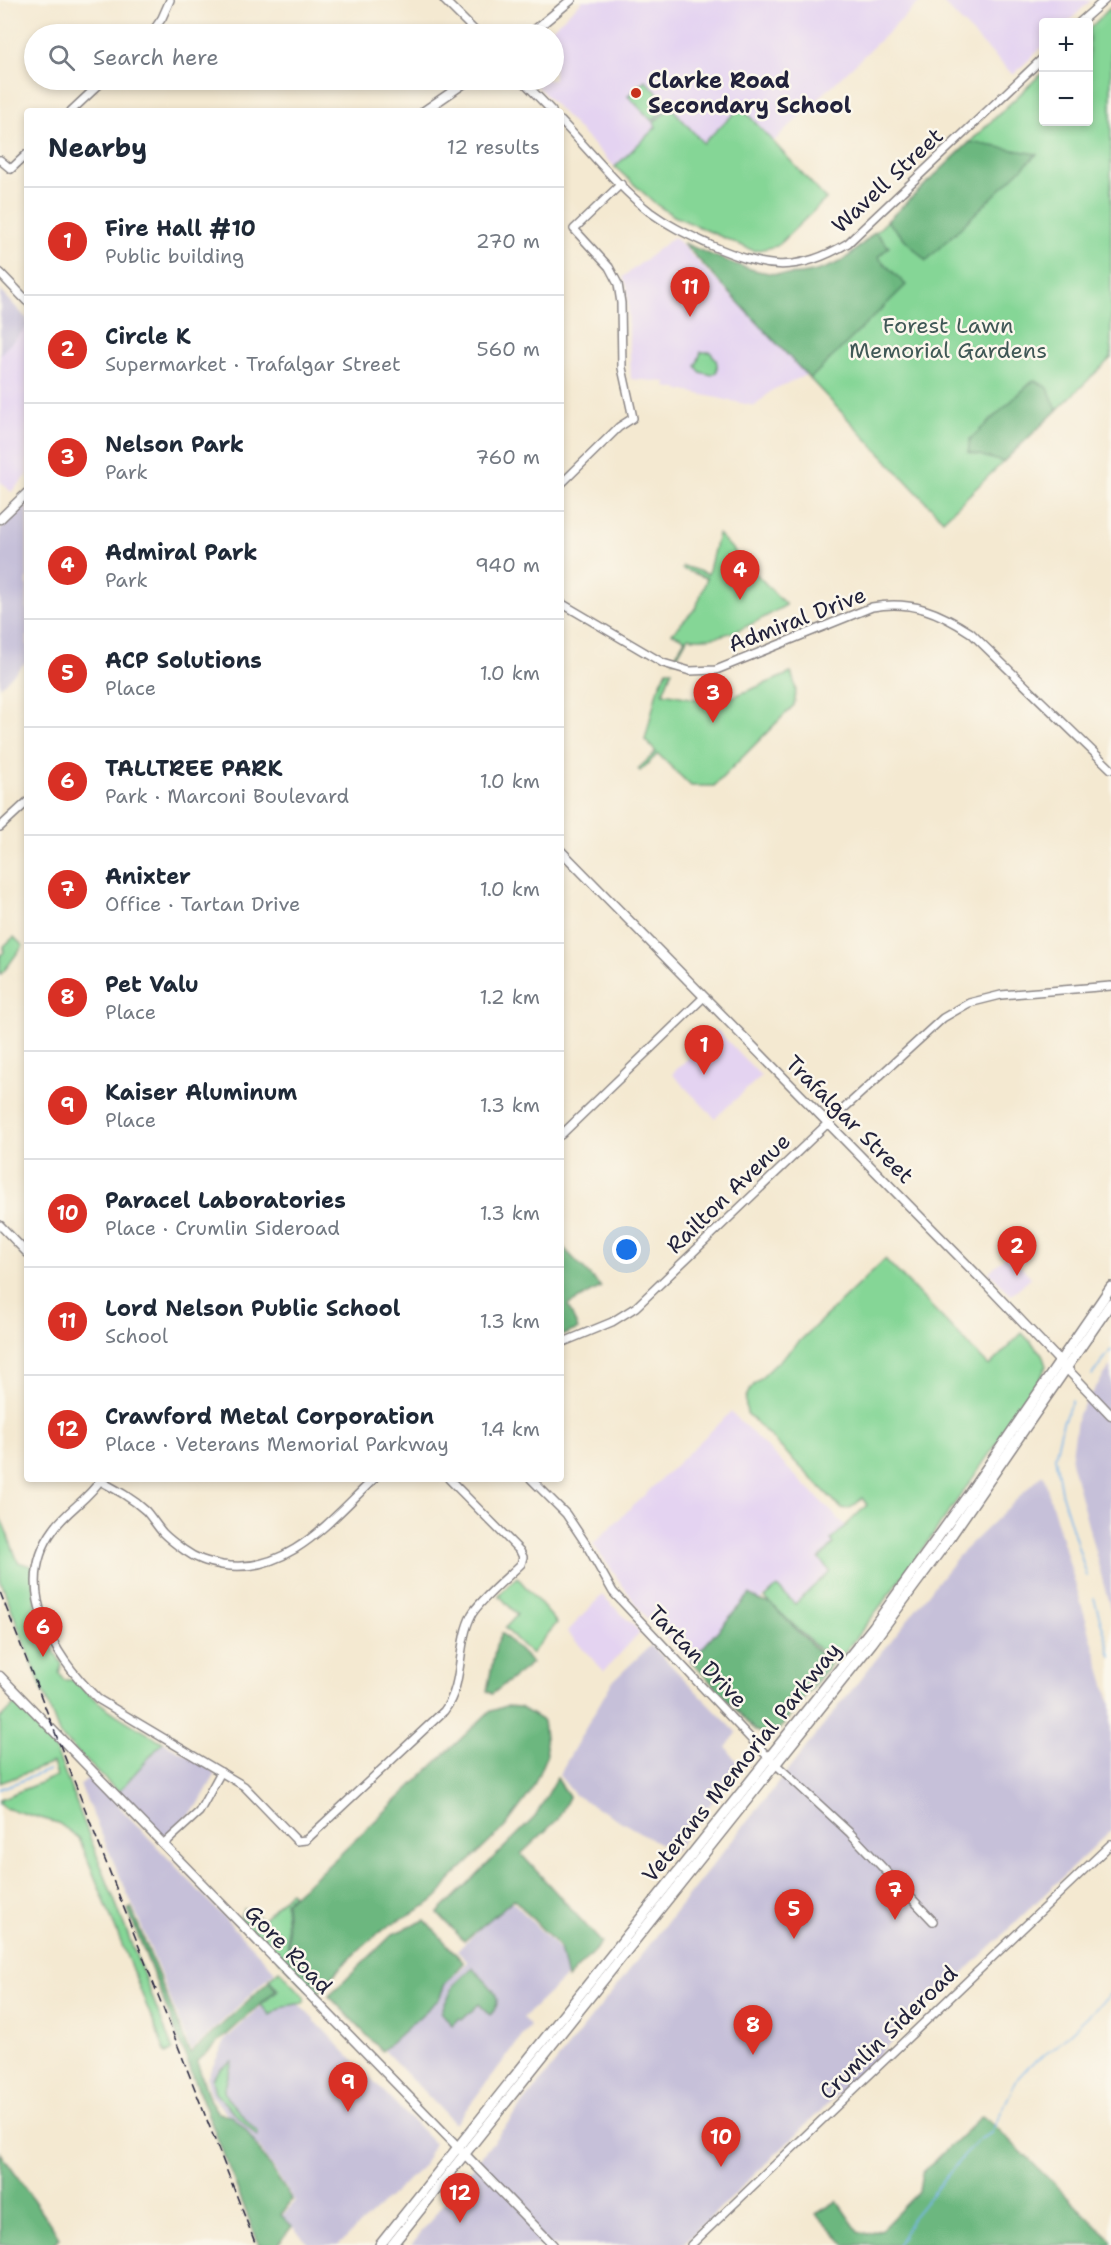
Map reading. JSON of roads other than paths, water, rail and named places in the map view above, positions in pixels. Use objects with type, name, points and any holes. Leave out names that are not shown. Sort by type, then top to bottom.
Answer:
[{"type":"highway","name":"Veterans Memorial Parkway","points":[[380,2245],[461,2150],[773,1761],[872,1643],[941,1549],[1063,1365],[1111,1287]]},
{"type":"highway","name":"Veterans Memorial Parkway","points":[[1063,1365],[1111,1303]]},
{"type":"highway","name":"Veterans Memorial Parkway","points":[[392,2245],[461,2150]]},
{"type":"main road","points":[[542,24],[571,0]]},
{"type":"main road","points":[[428,108],[454,90]]},
{"type":"main road","points":[[0,273],[24,298]]},
{"type":"main road","points":[[0,519],[24,496]]},
{"type":"main road","name":"Trafalgar Street","points":[[564,854],[1111,1415]]},
{"type":"main road","name":"Gore Road","points":[[0,1676],[553,2245]]},
{"type":"street","points":[[158,24],[170,0]]},
{"type":"street","points":[[444,0],[468,24]]},
{"type":"street","points":[[1085,18],[1105,0]]},
{"type":"street","name":"Wavell Street","points":[[564,124],[621,184],[649,211],[669,226],[729,253],[773,266],[797,264],[816,260],[848,243],[865,229],[1039,62]]},
{"type":"street","points":[[74,108],[93,90]]},
{"type":"street","points":[[532,90],[549,108]]},
{"type":"street","points":[[0,160],[11,169],[24,157]]},
{"type":"street","points":[[564,481],[619,428],[633,418],[622,368],[621,303],[618,284],[609,267],[574,229],[621,184]]},
{"type":"street","name":"Admiral Drive","points":[[564,605],[663,663],[690,671],[716,670],[872,607],[922,607],[947,617],[971,633],[1111,769]]},
{"type":"street","points":[[0,827],[24,805]]},
{"type":"street","name":"Railton Avenue","points":[[564,1342],[612,1322],[636,1307],[828,1123],[943,1017],[969,1003],[1019,992],[1111,986]]},
{"type":"street","points":[[564,1132],[704,997]]},
{"type":"street","points":[[0,1225],[24,1250]]},
{"type":"street","points":[[21,1246],[24,1243]]},
{"type":"street","points":[[99,1482],[56,1526],[43,1544],[36,1581],[38,1600],[49,1635],[62,1659],[80,1682],[98,1699],[244,1786],[297,1841],[306,1840],[444,1712],[455,1690],[472,1615],[521,1564],[523,1557],[520,1551],[452,1482]]},
{"type":"street","points":[[104,1482],[128,1496],[148,1513],[165,1535],[186,1552],[200,1560],[234,1567],[266,1563],[293,1552],[306,1543],[371,1482]]},
{"type":"street","name":"Tartan Drive","points":[[534,1482],[566,1514],[613,1592],[773,1761],[850,1833],[933,1921]]},
{"type":"street","points":[[164,1844],[199,1812],[221,1772]]},
{"type":"street","name":"Crumlin Sideroad","points":[[691,2245],[1111,1844]]},
{"type":"waterway","points":[[1092,1375],[1111,1350]]},
{"type":"waterway","points":[[1072,1401],[1063,1422],[1055,1457],[1061,1492],[1087,1576]]},
{"type":"waterway","points":[[1094,1598],[1111,1656]]},
{"type":"waterway","points":[[0,1789],[49,1770]]},
{"type":"waterway","points":[[898,2245],[912,2218],[965,2154],[980,2139],[991,2133],[1017,2079],[1111,1994]]},
{"type":"railway","points":[[0,1592],[256,2245]]},
{"type":"place","name":"Clarke Road Secondary School","points":[[636,93]]},
{"type":"place","name":"Lord Nelson Public School","points":[[690,317]]},
{"type":"place","name":"Admiral Park","points":[[740,600]]},
{"type":"place","name":"Nelson Park","points":[[713,723]]},
{"type":"place","name":"Fire Hall #10","points":[[704,1075]]},
{"type":"place","name":"Circle K","points":[[1017,1276]]},
{"type":"place","name":"TALLTREE PARK","points":[[43,1657]]},
{"type":"place","name":"Anixter","points":[[895,1920]]},
{"type":"place","name":"ACP Solutions","points":[[794,1939]]},
{"type":"place","name":"Pet Valu","points":[[753,2055]]},
{"type":"place","name":"Kaiser Aluminum","points":[[348,2112]]},
{"type":"place","name":"Paracel Laboratories","points":[[721,2167]]},
{"type":"place","name":"Crawford Metal Corporation","points":[[460,2223]]},
{"type":"park label","name":"Forest Lawn Memorial Gardens","points":[[948,338]]}]
